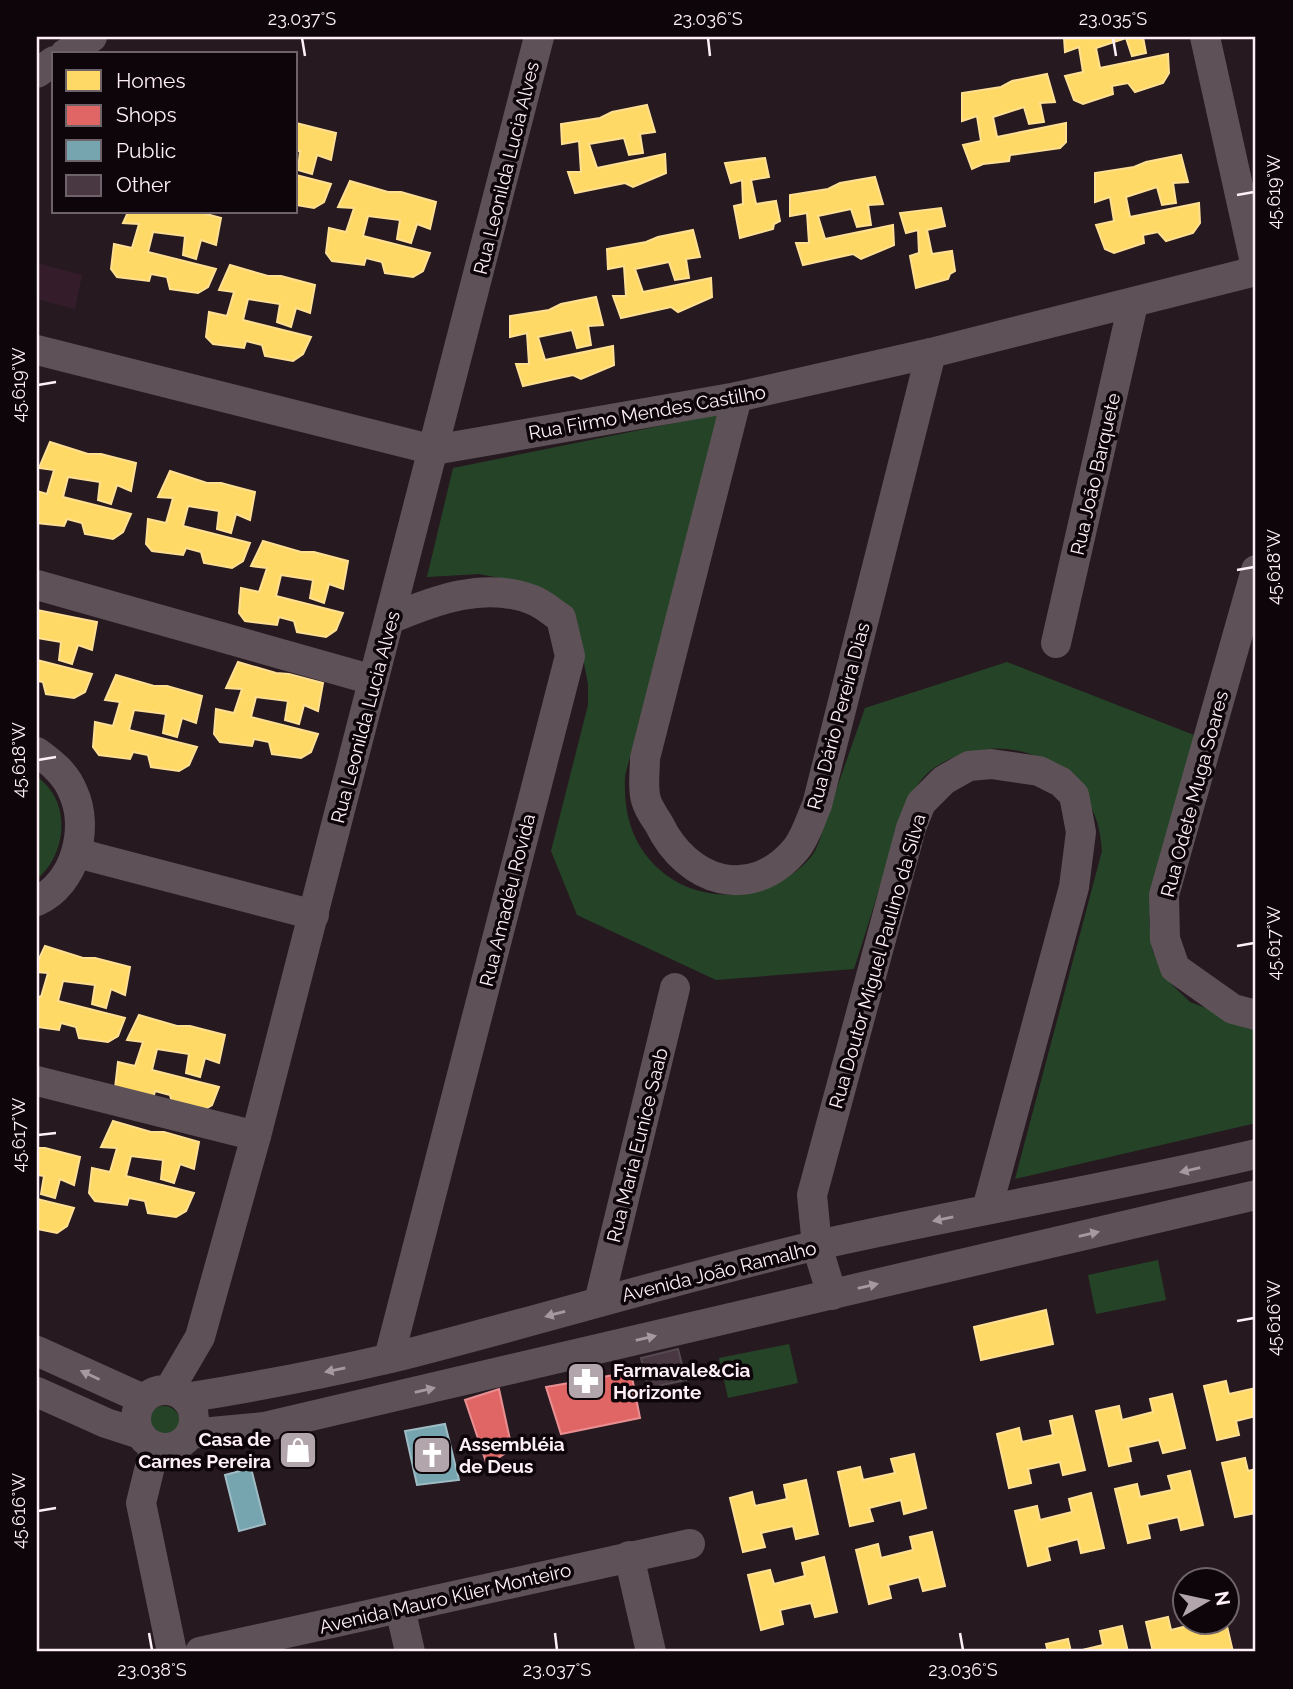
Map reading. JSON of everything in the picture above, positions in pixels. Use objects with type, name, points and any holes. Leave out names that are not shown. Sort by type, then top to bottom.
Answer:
[{"type":"street","points":[[68,52],[92,37]]},
{"type":"street","name":"Rua Leonilda Lucia Alves","points":[[166,1396],[200,1337],[256,1136],[539,37]]},
{"type":"street","points":[[1205,37],[1256,269]]},
{"type":"street","points":[[37,73],[52,62]]},
{"type":"street","name":"Rua Firmo Mendes Castilho","points":[[37,350],[434,450],[737,397],[1133,304],[1256,269]]},
{"type":"street","name":"Rua João Barquete","points":[[1056,643],[1133,304]]},
{"type":"street","name":"Rua Dário Pereira Dias","points":[[737,397],[645,758],[645,797],[674,851],[710,876],[737,882],[768,873],[797,848],[817,805],[931,353]]},
{"type":"street","name":"Rua Odete Muga Soares","points":[[1256,570],[1164,895],[1163,918],[1165,939],[1175,968],[1233,1009],[1256,1015]]},
{"type":"street","points":[[37,585],[373,680]]},
{"type":"street","name":"Rua Amadéu Rovida","points":[[389,1358],[570,656],[561,618],[534,600],[498,592],[462,594],[390,619]]},
{"type":"street","points":[[37,752],[57,766],[74,792],[81,822],[77,853],[64,878],[37,901]]},
{"type":"street","name":"Rua Doutor Miguel Paulino da Silva","points":[[832,1295],[817,1246],[812,1195],[911,828],[921,803],[944,780],[969,766],[991,764],[1039,771],[1061,782],[1074,795],[1082,832],[1074,887],[987,1209]]},
{"type":"street","points":[[77,853],[314,915]]},
{"type":"street","name":"Rua Maria Eunice Saab","points":[[599,1302],[676,988]]},
{"type":"street","points":[[37,1081],[256,1136]]},
{"type":"street","name":"Avenida João Ramalho","points":[[166,1396],[389,1358],[817,1246],[1256,1154]]},
{"type":"street","points":[[37,1392],[147,1440],[174,1447],[190,1434],[264,1427],[1256,1195]]},
{"type":"street","points":[[37,1351],[166,1396],[194,1416],[190,1434]]},
{"type":"street","points":[[166,1396],[136,1416],[147,1440],[141,1503],[172,1652]]},
{"type":"street","name":"Avenida Mauro Klier Monteiro","points":[[200,1652],[690,1544]]},
{"type":"street","points":[[629,1556],[651,1652]]},
{"type":"street","points":[[400,1608],[411,1652]]},
{"type":"shaded area","points":[[37,263],[82,275],[75,309],[37,299]]},
{"type":"green space","points":[[719,414],[625,776],[627,814],[641,848],[657,868],[677,882],[699,891],[723,895],[747,893],[770,886],[791,875],[816,849],[865,708],[1007,662],[1194,735],[1151,905],[1149,920],[1152,949],[1165,978],[1190,1002],[1256,1027],[1256,1123],[1015,1179],[1102,851],[1097,822],[1087,801],[1049,764],[1029,753],[996,749],[970,752],[944,762],[922,779],[902,816],[854,969],[716,980],[577,915],[551,851],[588,705],[588,684],[580,643],[516,581],[479,574],[427,577],[453,468]]},
{"type":"green space","points":[[37,777],[48,787],[56,800],[61,828],[55,856],[37,879]]},
{"type":"green space","points":[[1158,1260],[1166,1300],[1096,1314],[1088,1275]]},
{"type":"green space","points":[[789,1344],[798,1383],[728,1398],[719,1358]]},
{"type":"green space","points":[[164,1406],[175,1411],[180,1422],[175,1433],[164,1438],[153,1433],[148,1422],[153,1411]]},
{"type":"building: Homes","points":[[1064,37],[1143,37],[1146,53],[1132,56],[1126,38],[1096,48],[1100,68],[1168,54],[1169,73],[1163,83],[1135,92],[1128,83],[1112,86],[1113,94],[1083,104],[1074,100],[1065,76],[1083,72],[1079,47],[1065,52]]},
{"type":"building: Homes","points":[[1047,74],[1055,102],[1040,103],[1044,122],[1029,124],[1024,107],[993,117],[997,137],[1066,123],[1066,142],[1060,148],[1010,155],[1009,161],[983,164],[972,169],[963,145],[981,141],[977,116],[962,121],[962,93],[1001,87],[1012,81]]},
{"type":"building: Homes","points":[[647,105],[655,132],[640,134],[643,153],[629,155],[624,138],[589,144],[597,168],[665,154],[666,173],[633,187],[625,183],[575,193],[568,172],[581,172],[579,141],[562,144],[561,124],[600,118],[612,112]]},
{"type":"building: Homes","points":[[298,124],[336,133],[331,160],[317,155],[312,174],[298,170]]},
{"type":"building: Homes","points":[[1181,155],[1188,182],[1173,183],[1176,203],[1162,205],[1157,187],[1126,197],[1130,217],[1199,203],[1200,223],[1193,233],[1166,241],[1158,232],[1143,235],[1144,243],[1114,253],[1105,249],[1096,225],[1114,221],[1110,197],[1095,202],[1095,173],[1134,167]]},
{"type":"building: Homes","points":[[765,158],[769,177],[751,180],[756,204],[776,201],[780,221],[774,224],[773,229],[740,238],[734,206],[743,204],[742,180],[731,183],[725,163]]},
{"type":"building: Homes","points":[[298,176],[331,184],[324,202],[314,208],[298,205]]},
{"type":"building: Homes","points":[[875,177],[883,204],[868,205],[871,225],[857,227],[851,209],[818,216],[825,239],[893,225],[894,245],[861,259],[853,254],[803,265],[796,243],[809,243],[807,213],[790,216],[790,195]]},
{"type":"building: Homes","points":[[350,181],[436,202],[430,229],[417,224],[411,243],[397,239],[400,220],[368,216],[363,236],[430,253],[423,271],[413,277],[385,273],[382,262],[366,258],[364,265],[332,261],[326,253],[329,228],[346,232],[354,208],[338,207]]},
{"type":"building: Homes","points":[[941,208],[945,226],[927,230],[932,254],[952,251],[955,271],[948,279],[916,288],[910,256],[919,253],[918,230],[906,233],[900,213]]},
{"type":"building: Homes","points":[[127,214],[206,214],[221,218],[216,245],[201,240],[196,259],[183,255],[185,236],[153,232],[148,252],[216,269],[208,287],[198,293],[170,289],[167,277],[151,274],[149,281],[117,277],[111,269],[114,244],[132,248],[139,224],[123,223]]},
{"type":"building: Homes","points":[[693,230],[700,257],[686,259],[689,278],[675,280],[669,262],[635,269],[643,292],[711,278],[712,297],[678,312],[671,307],[621,318],[613,296],[626,296],[624,266],[608,269],[607,249]]},
{"type":"building: Homes","points":[[230,265],[315,285],[310,313],[296,308],[291,327],[277,322],[280,304],[248,299],[243,320],[311,337],[303,354],[293,361],[265,356],[262,345],[246,341],[244,348],[213,344],[206,337],[209,312],[227,316],[234,292],[219,290]]},
{"type":"building: Homes","points":[[596,297],[603,325],[588,326],[591,345],[577,348],[572,330],[538,337],[545,360],[613,346],[614,365],[581,379],[573,375],[523,386],[516,364],[529,364],[527,333],[510,337],[510,316],[549,310],[561,304]]},
{"type":"building: Homes","points":[[50,442],[88,454],[101,454],[136,463],[131,491],[117,485],[111,504],[98,500],[100,482],[68,477],[63,497],[131,514],[123,532],[113,539],[85,534],[82,523],[67,519],[64,526],[37,523],[37,491],[47,494],[54,470],[39,468]]},
{"type":"building: Homes","points":[[170,471],[207,483],[221,483],[255,492],[250,520],[236,514],[231,533],[217,529],[219,511],[188,506],[183,526],[250,543],[243,561],[232,568],[204,563],[201,552],[186,548],[183,555],[152,551],[146,544],[148,519],[166,523],[173,498],[158,497]]},
{"type":"building: Homes","points":[[263,541],[348,561],[343,589],[329,584],[324,603],[310,598],[313,580],[281,575],[276,596],[343,613],[336,630],[326,637],[297,632],[294,621],[279,617],[277,625],[245,621],[239,613],[241,588],[259,592],[267,568],[251,566]]},
{"type":"building: Homes","points":[[37,610],[97,622],[92,650],[78,645],[72,664],[59,660],[61,642],[37,638]]},
{"type":"building: Homes","points":[[37,660],[92,674],[85,692],[74,698],[46,694],[43,682],[37,681]]},
{"type":"building: Homes","points":[[238,662],[323,683],[318,711],[304,705],[299,724],[285,720],[288,701],[256,697],[251,717],[318,734],[311,752],[301,758],[272,754],[269,742],[254,739],[252,746],[220,742],[214,734],[216,709],[234,713],[242,689],[226,688]]},
{"type":"building: Homes","points":[[116,675],[202,696],[196,723],[182,718],[177,737],[163,733],[166,714],[134,710],[129,730],[197,747],[189,765],[179,771],[151,767],[148,755],[133,752],[130,759],[99,755],[93,747],[95,722],[113,726],[120,702],[105,700]]},
{"type":"building: Homes","points":[[45,946],[83,958],[95,958],[130,967],[125,995],[111,989],[106,1008],[92,1004],[95,985],[63,981],[58,1001],[125,1018],[118,1036],[108,1042],[79,1038],[76,1027],[61,1023],[59,1030],[37,1027],[37,996],[41,997],[48,973],[37,972],[37,963]]},
{"type":"building: Homes","points":[[139,1015],[177,1026],[190,1026],[225,1035],[219,1063],[205,1058],[200,1077],[186,1073],[189,1054],[157,1049],[152,1070],[219,1087],[212,1105],[202,1111],[173,1107],[170,1095],[155,1091],[153,1099],[115,1088],[118,1062],[135,1066],[143,1042],[127,1040]]},
{"type":"building: Homes","points":[[113,1121],[199,1142],[194,1169],[180,1164],[174,1183],[161,1179],[163,1160],[131,1156],[126,1176],[194,1193],[186,1211],[176,1217],[148,1213],[145,1201],[129,1198],[127,1205],[95,1201],[89,1193],[92,1168],[110,1172],[117,1148],[101,1147]]},
{"type":"building: Homes","points":[[37,1148],[80,1157],[74,1185],[60,1179],[55,1198],[41,1194],[44,1176],[37,1175]]},
{"type":"building: Homes","points":[[37,1199],[74,1208],[67,1226],[57,1233],[37,1229]]},
{"type":"building: Homes","points":[[1046,1310],[1053,1344],[981,1360],[974,1327]]},
{"type":"building: Homes","points":[[1226,1381],[1229,1394],[1256,1388],[1256,1416],[1236,1421],[1239,1435],[1217,1440],[1204,1386]]},
{"type":"building: Homes","points":[[1172,1394],[1185,1448],[1163,1453],[1159,1440],[1128,1447],[1131,1461],[1109,1466],[1096,1411],[1119,1406],[1122,1420],[1153,1412],[1150,1399]]},
{"type":"building: Homes","points":[[1072,1416],[1085,1470],[1063,1475],[1060,1462],[1028,1469],[1031,1483],[1009,1488],[997,1434],[1019,1428],[1022,1442],[1053,1435],[1050,1421]]},
{"type":"building: Homes","points":[[914,1454],[926,1508],[904,1514],[901,1500],[869,1508],[873,1521],[850,1526],[838,1472],[860,1467],[863,1480],[895,1473],[891,1459]]},
{"type":"building: Homes","points":[[1245,1458],[1248,1471],[1256,1469],[1256,1513],[1235,1517],[1222,1463]]},
{"type":"building: Homes","points":[[1190,1471],[1203,1525],[1181,1530],[1178,1517],[1147,1524],[1150,1538],[1128,1543],[1115,1489],[1137,1484],[1140,1497],[1172,1490],[1168,1476]]},
{"type":"building: Homes","points":[[806,1480],[818,1534],[796,1539],[793,1526],[761,1533],[765,1547],[743,1552],[730,1498],[752,1492],[755,1506],[787,1499],[784,1485]]},
{"type":"building: Homes","points":[[1091,1493],[1104,1548],[1081,1553],[1078,1539],[1047,1547],[1050,1560],[1028,1566],[1015,1511],[1037,1506],[1040,1520],[1072,1512],[1069,1499]]},
{"type":"building: Homes","points":[[932,1532],[945,1586],[923,1591],[919,1577],[888,1585],[891,1598],[869,1604],[856,1550],[878,1544],[881,1558],[913,1550],[910,1537]]},
{"type":"building: Homes","points":[[824,1557],[837,1612],[815,1617],[811,1603],[780,1610],[783,1624],[761,1630],[748,1575],[770,1570],[774,1584],[805,1576],[802,1563]]},
{"type":"building: Homes","points":[[1168,1617],[1170,1636],[1229,1636],[1233,1652],[1153,1652],[1146,1622]]},
{"type":"building: Homes","points":[[1122,1626],[1128,1652],[1074,1652],[1103,1645],[1100,1631]]},
{"type":"building: Homes","points":[[1068,1639],[1071,1652],[1048,1652],[1046,1644]]},
{"type":"building: Shops","points":[[631,1372],[640,1418],[561,1434],[546,1387]]},
{"type":"building: Shops","points":[[499,1389],[512,1449],[487,1465],[465,1400]]},
{"type":"building: Public","name":"Assembléia de Deus","points":[[445,1424],[459,1480],[417,1485],[405,1431]]},
{"type":"building: Public","points":[[251,1468],[265,1524],[239,1531],[225,1475]]},
{"type":"building: Other","points":[[678,1349],[686,1380],[648,1388],[641,1358]]},
{"type":"place","name":"Farmavale&Cia Horizonte","points":[[586,1381]]},
{"type":"place","name":"Casa de Carnes Pereira","points":[[298,1450]]},
{"type":"place","name":"Assembléia de Deus","points":[[432,1455]]}]
